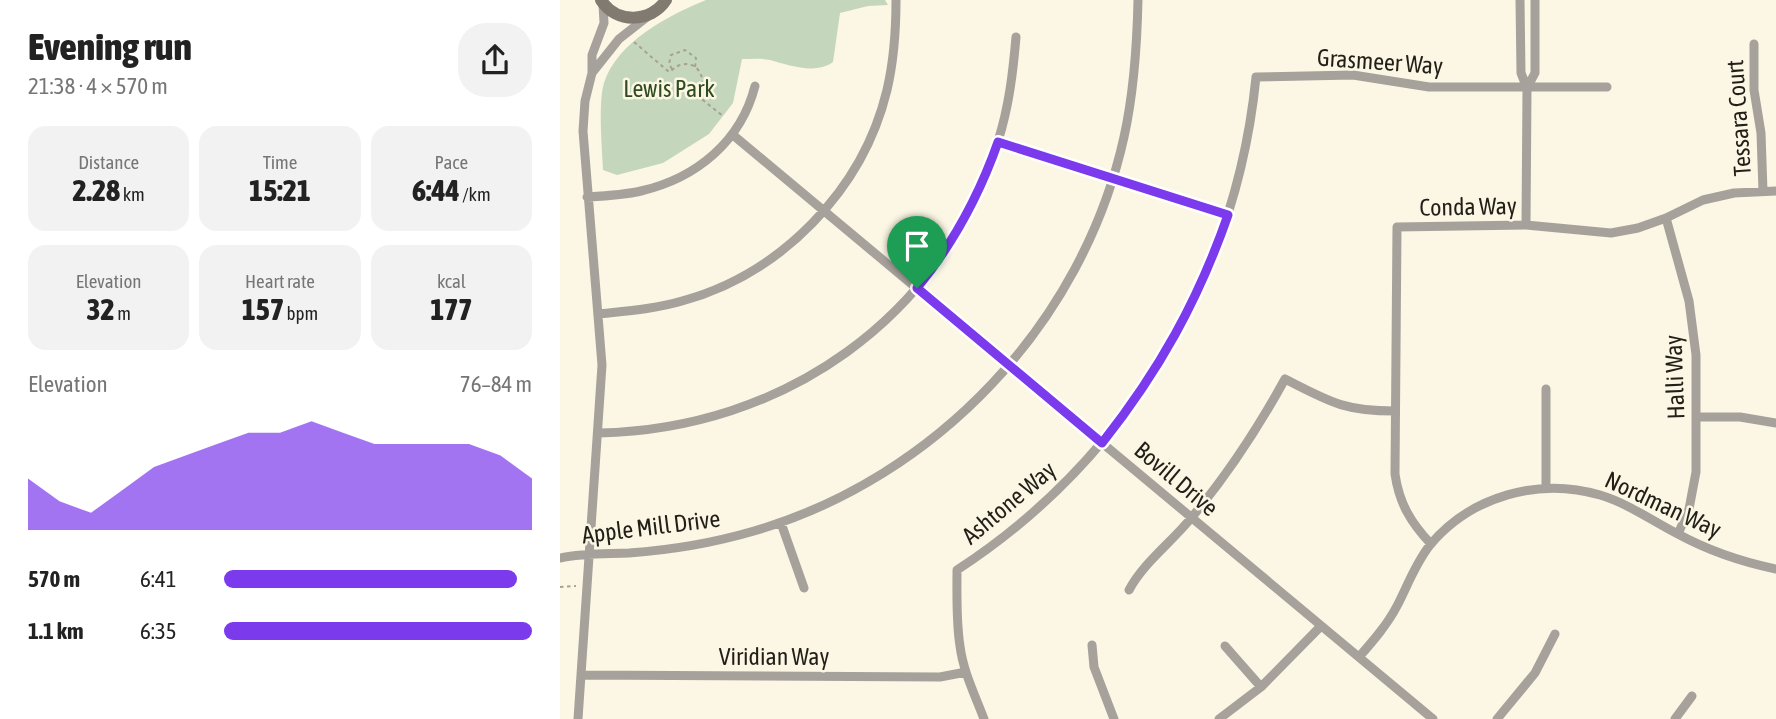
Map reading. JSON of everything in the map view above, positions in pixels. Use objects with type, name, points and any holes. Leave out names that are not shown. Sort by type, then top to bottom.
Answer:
[{"type":"main road","points":[[602,2],[619,15],[632,18],[647,17],[667,1]]},
{"type":"street","points":[[598,314],[672,303],[722,286],[769,261],[802,234],[824,211],[860,159],[881,110],[894,59],[896,0]]},
{"type":"street","name":"Apple Mill Drive","points":[[560,558],[699,545],[781,523],[829,503],[892,468],[949,426],[1009,366],[1036,332],[1074,271],[1104,206],[1124,139],[1133,85],[1138,0]]},
{"type":"street","points":[[1520,0],[1521,73],[1527,88],[1526,225]]},
{"type":"street","points":[[1527,88],[1535,73],[1535,0]]},
{"type":"street","points":[[578,719],[602,365],[583,131],[593,55],[604,23],[602,2]]},
{"type":"street","points":[[592,73],[619,39],[647,17]]},
{"type":"street","points":[[599,433],[660,429],[721,415],[779,393],[812,376],[863,340],[917,288],[959,230],[986,176],[998,142],[1010,96],[1016,37]]},
{"type":"street","name":"Tessara Court","points":[[1754,44],[1754,90],[1761,133],[1763,191]]},
{"type":"street","name":"Grasmeer Way","points":[[1102,443],[1154,373],[1176,336],[1205,276],[1228,215],[1247,139],[1256,77],[1353,75],[1429,87],[1527,88]]},
{"type":"street","points":[[587,197],[627,194],[667,183],[704,164],[733,135],[747,112],[755,86]]},
{"type":"street","points":[[1527,88],[1607,87]]},
{"type":"street","name":"Bovill Drive","points":[[733,135],[1433,719]]},
{"type":"street","points":[[998,142],[1228,215]]},
{"type":"street","name":"Conda Way","points":[[1431,544],[1409,519],[1397,489],[1397,227],[1526,225],[1611,233],[1638,228],[1666,218],[1703,200],[1734,193],[1776,191]]},
{"type":"street","name":"Halli Way","points":[[1666,218],[1684,282],[1693,328],[1696,472],[1693,492],[1678,534]]},
{"type":"street","points":[[1129,590],[1136,576],[1192,518],[1242,451],[1285,379],[1337,405],[1365,411],[1395,411]]},
{"type":"street","points":[[1546,389],[1546,488]]},
{"type":"street","points":[[1696,417],[1740,417],[1776,423]]},
{"type":"street","name":"Ashtone Way","points":[[984,719],[966,672],[957,625],[957,569],[1036,510],[1102,443]]},
{"type":"street","name":"Nordman Way","points":[[1359,657],[1387,623],[1418,562],[1431,544],[1457,520],[1489,501],[1507,495],[1546,488],[1566,488],[1601,495],[1622,503],[1678,534],[1735,558],[1776,569]]},
{"type":"street","points":[[781,523],[804,588]]},
{"type":"street","points":[[1219,719],[1261,687],[1321,626]]},
{"type":"street","points":[[1497,719],[1535,673],[1555,634]]},
{"type":"street","points":[[1092,645],[1094,667],[1115,719]]},
{"type":"street","points":[[1225,646],[1261,687]]},
{"type":"street","name":"Viridian Way","points":[[581,675],[940,677],[966,672]]},
{"type":"street","points":[[1675,719],[1692,696]]},
{"type":"street","points":[[1234,709],[1241,719]]},
{"type":"path","points":[[634,42],[669,72],[680,65],[695,68],[703,77],[704,85],[699,97],[723,116]]},
{"type":"path","points":[[672,70],[669,64],[671,55],[685,50],[696,58],[695,68]]},
{"type":"path","points":[[560,587],[588,585]]},
{"type":"green space","name":"Lewis Park","points":[[706,0],[885,0],[888,5],[868,6],[840,13],[833,62],[826,66],[802,68],[767,59],[742,59],[733,103],[709,134],[663,163],[617,175],[603,170],[601,102],[604,83],[611,68],[620,55],[646,32]]},
{"type":"route","points":[[998,142],[1228,215],[1196,297],[1176,336],[1154,373],[1102,443],[917,288],[959,230],[986,176],[998,142]]}]
